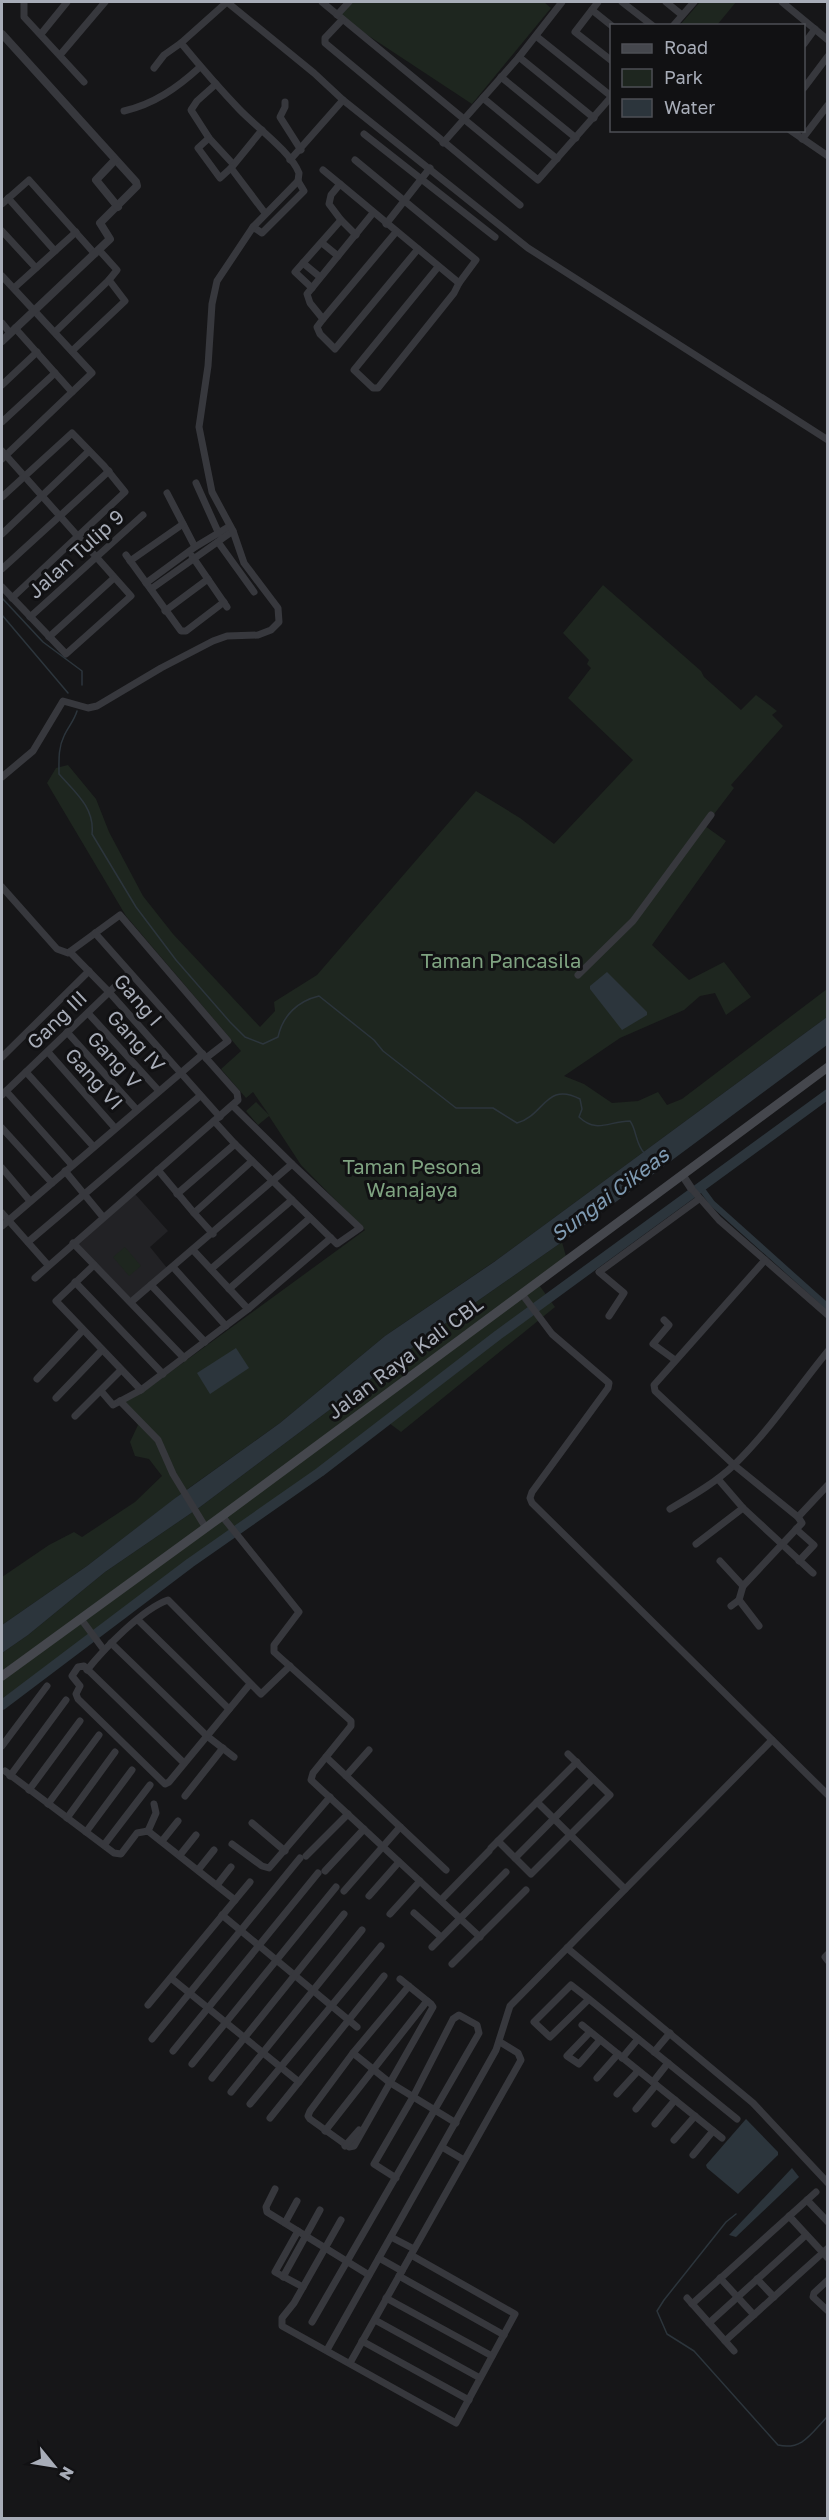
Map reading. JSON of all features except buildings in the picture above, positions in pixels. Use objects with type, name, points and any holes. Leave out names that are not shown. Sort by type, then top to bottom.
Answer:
[{"type":"main road","name":"Jalan Raya Kali CBL","points":[[2,1676],[206,1528],[828,1067]]},
{"type":"street","points":[[31,2],[23,5],[24,16],[84,82]]},
{"type":"street","points":[[41,34],[67,2]]},
{"type":"street","points":[[60,54],[105,2]]},
{"type":"street","points":[[154,68],[164,55],[227,2],[314,73],[343,100],[528,248],[828,440]]},
{"type":"street","points":[[322,2],[538,180],[610,97]]},
{"type":"street","points":[[349,2],[325,38],[325,43],[520,205]]},
{"type":"street","points":[[443,143],[519,57],[562,2]]},
{"type":"street","points":[[598,2],[575,32],[610,59]]},
{"type":"street","points":[[622,2],[650,24]]},
{"type":"street","points":[[666,2],[682,15]]},
{"type":"street","points":[[675,24],[694,2]]},
{"type":"street","points":[[782,2],[828,40]]},
{"type":"street","points":[[592,10],[610,24]]},
{"type":"street","points":[[805,43],[815,29]]},
{"type":"street","points":[[2,34],[136,182],[137,186],[100,223],[111,238],[2,341]]},
{"type":"street","points":[[536,36],[610,95]]},
{"type":"street","points":[[181,43],[200,67],[262,130],[298,171],[298,181],[304,190],[262,233],[253,227]]},
{"type":"street","points":[[805,87],[828,56]]},
{"type":"street","points":[[519,57],[594,117]]},
{"type":"street","points":[[124,111],[142,107],[171,91],[200,67]]},
{"type":"street","points":[[501,77],[576,138]]},
{"type":"street","points":[[216,84],[197,101],[191,110],[265,213]]},
{"type":"street","points":[[483,98],[557,159]]},
{"type":"street","points":[[290,160],[343,100]]},
{"type":"street","points":[[285,102],[280,117],[301,150]]},
{"type":"street","points":[[802,139],[828,105]]},
{"type":"street","points":[[209,138],[198,148],[218,177],[232,166],[262,130]]},
{"type":"street","points":[[793,132],[826,152]]},
{"type":"street","points":[[364,134],[495,237]]},
{"type":"street","points":[[115,160],[96,180],[118,207]]},
{"type":"street","points":[[355,160],[476,260],[454,293],[378,388],[372,387],[354,370],[438,267]]},
{"type":"street","points":[[386,224],[430,168]]},
{"type":"street","points":[[323,170],[459,283]]},
{"type":"street","points":[[2,204],[29,180],[76,232],[117,270],[55,332]]},
{"type":"street","points":[[2,776],[33,751],[60,702],[67,701],[88,708],[101,705],[161,668],[213,641],[227,636],[258,635],[271,630],[279,622],[278,608],[244,563],[231,529],[212,492],[199,427],[217,281],[253,227],[298,181]]},
{"type":"street","points":[[340,184],[331,195],[329,204],[340,220],[356,235]]},
{"type":"street","points":[[8,198],[55,251]]},
{"type":"street","points":[[276,202],[284,211]]},
{"type":"street","points":[[322,319],[307,297],[320,277],[373,213]]},
{"type":"street","points":[[312,288],[296,274],[340,220]]},
{"type":"street","points":[[2,231],[36,268]]},
{"type":"street","points":[[14,288],[76,232]]},
{"type":"street","points":[[396,232],[317,327],[318,332],[335,350],[418,249]]},
{"type":"street","points":[[322,243],[338,256]]},
{"type":"street","points":[[303,263],[320,277]]},
{"type":"street","points":[[2,276],[92,373],[3,455],[131,596],[66,654],[2,586]]},
{"type":"street","points":[[72,351],[124,303],[125,299],[109,280]]},
{"type":"street","points":[[2,323],[37,352],[72,392]]},
{"type":"street","points":[[2,385],[37,352]]},
{"type":"street","points":[[2,422],[55,372]]},
{"type":"street","points":[[2,497],[69,434],[73,434],[109,471],[125,492],[12,598]]},
{"type":"street","points":[[2,534],[89,452]]},
{"type":"street","points":[[2,569],[109,471]]},
{"type":"street","points":[[196,483],[219,538],[254,592]]},
{"type":"street","points":[[167,492],[183,524],[193,552],[225,604],[183,633],[128,558],[183,524]]},
{"type":"street","name":"Jalan Tulip 9","points":[[30,617],[143,515]]},
{"type":"street","points":[[149,586],[193,552],[231,529]]},
{"type":"street","points":[[193,552],[219,538]]},
{"type":"street","points":[[49,637],[114,578]]},
{"type":"street","points":[[165,611],[208,579]]},
{"type":"street","points":[[578,975],[633,921],[711,815]]},
{"type":"street","name":"Gang I","points":[[2,887],[57,949],[65,953],[70,952],[109,992],[200,1096],[235,1144],[331,1239]]},
{"type":"street","points":[[2,1226],[71,1164],[180,1073],[228,1041],[120,915],[70,952]]},
{"type":"street","points":[[35,1278],[238,1100],[237,1093],[95,933]]},
{"type":"street","points":[[2,1057],[89,971]]},
{"type":"street","name":"Gang III","points":[[4,1093],[129,973]]},
{"type":"street","name":"Gang IV","points":[[88,1013],[159,1091]]},
{"type":"street","name":"Gang V","points":[[67,1032],[137,1110]]},
{"type":"street","name":"Gang VI","points":[[48,1052],[116,1128]]},
{"type":"street","points":[[26,1072],[93,1146]]},
{"type":"street","points":[[4,1093],[71,1164]]},
{"type":"street","points":[[28,1242],[200,1096]]},
{"type":"street","points":[[101,1391],[113,1405],[141,1390],[248,1309],[331,1239],[337,1244],[360,1228],[233,1106]]},
{"type":"street","points":[[2,1128],[52,1183]]},
{"type":"street","points":[[177,1194],[235,1144]]},
{"type":"street","points":[[194,1213],[252,1161]]},
{"type":"street","points":[[131,1302],[292,1164]]},
{"type":"street","points":[[2,1168],[30,1201]]},
{"type":"street","points":[[158,1170],[213,1234]]},
{"type":"street","points":[[64,1171],[103,1216]]},
{"type":"street","points":[[683,1176],[698,1198],[828,1315]]},
{"type":"street","points":[[609,1316],[624,1293],[599,1272],[698,1198]]},
{"type":"street","points":[[211,1269],[292,1200]]},
{"type":"street","points":[[2,1213],[48,1265]]},
{"type":"street","points":[[229,1289],[310,1218]]},
{"type":"street","points":[[73,1243],[184,1358]]},
{"type":"street","points":[[194,1250],[248,1309]]},
{"type":"street","points":[[730,1606],[739,1600],[743,1586],[802,1523],[798,1517],[734,1466],[655,1390],[655,1382],[765,1260]]},
{"type":"street","points":[[94,1264],[56,1301],[141,1390]]},
{"type":"street","points":[[173,1267],[226,1326]]},
{"type":"street","points":[[75,1282],[163,1374]]},
{"type":"street","points":[[151,1285],[205,1342]]},
{"type":"street","points":[[522,1294],[552,1334],[609,1383],[609,1388],[532,1492],[530,1498],[532,1503],[828,1795]]},
{"type":"street","points":[[664,1320],[669,1325],[653,1344],[675,1360]]},
{"type":"street","points":[[37,1379],[83,1330]]},
{"type":"street","points":[[56,1398],[102,1350]]},
{"type":"street","points":[[670,1509],[718,1479],[734,1466],[828,1351]]},
{"type":"street","points":[[75,1416],[121,1371]]},
{"type":"street","points":[[120,1401],[158,1440],[173,1474],[206,1528]]},
{"type":"street","points":[[718,1479],[743,1508],[813,1573]]},
{"type":"street","points":[[798,1517],[828,1485]]},
{"type":"street","points":[[696,1544],[743,1508]]},
{"type":"street","points":[[222,1516],[299,1612],[273,1649],[351,1721],[351,1726],[311,1776],[311,1780],[480,1937]]},
{"type":"street","points":[[796,1529],[814,1545],[799,1561]]},
{"type":"street","points":[[720,1562],[743,1586]]},
{"type":"street","points":[[739,1600],[759,1626]]},
{"type":"street","points":[[87,1670],[111,1643],[138,1620],[163,1602],[170,1601],[261,1694],[290,1666]]},
{"type":"street","points":[[81,1619],[104,1650]]},
{"type":"street","points":[[138,1620],[229,1709]]},
{"type":"street","points":[[111,1643],[207,1736],[234,1757]]},
{"type":"street","points":[[183,1763],[83,1666],[78,1667],[72,1674],[80,1686],[76,1694],[78,1699],[161,1782],[167,1783],[250,1684]]},
{"type":"street","points":[[2,1746],[47,1686]]},
{"type":"street","points":[[66,1700],[4,1771],[114,1853],[121,1854],[137,1833],[148,1831],[235,1900]]},
{"type":"street","points":[[29,1790],[80,1721]]},
{"type":"street","points":[[48,1804],[99,1735]]},
{"type":"street","points":[[327,2350],[500,2042],[510,2006],[772,1740]]},
{"type":"street","points":[[185,1796],[223,1749]]},
{"type":"street","points":[[346,1776],[369,1750]]},
{"type":"street","points":[[67,1818],[115,1752]]},
{"type":"street","points":[[498,1841],[531,1874],[610,1795],[568,1754]]},
{"type":"street","points":[[326,1757],[446,1870]]},
{"type":"street","points":[[441,1900],[577,1762]]},
{"type":"street","points":[[86,1832],[132,1770]]},
{"type":"street","points":[[514,1858],[593,1779]]},
{"type":"street","points":[[104,1845],[150,1785]]},
{"type":"street","points":[[232,1844],[267,1868],[285,1851],[330,1797]]},
{"type":"street","points":[[537,1802],[625,1889]]},
{"type":"street","points":[[148,1831],[156,1813],[154,1804]]},
{"type":"street","points":[[152,2039],[303,1857],[348,1814]]},
{"type":"street","points":[[162,1841],[178,1821]]},
{"type":"street","points":[[252,1823],[285,1851]]},
{"type":"street","points":[[344,1891],[400,1827]]},
{"type":"street","points":[[173,2051],[322,1872],[364,1829]]},
{"type":"street","points":[[180,1855],[196,1835]]},
{"type":"street","points":[[198,1870],[214,1850]]},
{"type":"street","points":[[369,1896],[399,1862]]},
{"type":"street","points":[[217,1885],[231,1867]]},
{"type":"street","points":[[432,1947],[506,1872]]},
{"type":"street","points":[[390,1914],[420,1881]]},
{"type":"street","points":[[148,2005],[250,1882]]},
{"type":"street","points":[[192,2064],[336,1887]]},
{"type":"street","points":[[453,1964],[526,1890]]},
{"type":"street","points":[[414,1913],[441,1937]]},
{"type":"street","points":[[212,2078],[344,1914]]},
{"type":"street","points":[[222,1915],[357,2027]]},
{"type":"street","points":[[231,2092],[362,1930]]},
{"type":"street","points":[[250,2104],[381,1946]]},
{"type":"street","points":[[567,1948],[753,2103],[828,2183]]},
{"type":"street","points":[[828,1954],[825,1958],[828,1961]]},
{"type":"street","points":[[270,2118],[384,1976]]},
{"type":"street","points":[[171,1978],[299,2082]]},
{"type":"street","points":[[400,1979],[409,1986],[433,2006],[432,2010],[354,2146],[345,2146],[310,2119],[308,2116],[310,2111],[353,2053],[409,1986]]},
{"type":"street","points":[[589,1999],[550,2037],[534,2022],[571,1985],[589,1999],[737,2119]]},
{"type":"street","points":[[326,2131],[427,2001]]},
{"type":"street","points":[[312,2322],[396,2178],[479,2033],[477,2025],[459,2015],[455,2016],[413,2097],[374,2164],[396,2178]]},
{"type":"street","points":[[582,2025],[722,2138]]},
{"type":"street","points":[[590,2032],[567,2056],[579,2064],[600,2040]]},
{"type":"street","points":[[654,2052],[670,2033]]},
{"type":"street","points":[[597,2078],[638,2039]]},
{"type":"street","points":[[350,2363],[521,2060],[518,2053],[500,2042]]},
{"type":"street","points":[[353,2053],[389,2082],[456,2123]]},
{"type":"street","points":[[636,2109],[668,2063]]},
{"type":"street","points":[[617,2094],[638,2071]]},
{"type":"street","points":[[655,2124],[675,2100]]},
{"type":"street","points":[[674,2140],[695,2116]]},
{"type":"street","points":[[693,2155],[713,2131]]},
{"type":"street","points":[[442,2147],[464,2160]]},
{"type":"street","points":[[276,2188],[266,2210],[324,2249],[369,2275]]},
{"type":"street","points":[[734,2351],[690,2301],[720,2278],[816,2192]]},
{"type":"street","points":[[807,2200],[828,2222]]},
{"type":"street","points":[[285,2223],[297,2201]]},
{"type":"street","points":[[303,2287],[283,2277],[301,2233],[320,2210]]},
{"type":"street","points":[[725,2341],[826,2253],[789,2216]]},
{"type":"street","points":[[341,2220],[303,2287],[282,2318],[282,2326],[456,2423],[515,2314],[391,2237]]},
{"type":"street","points":[[709,2323],[806,2235]]},
{"type":"street","points":[[379,2258],[400,2274],[504,2335]]},
{"type":"street","points":[[720,2278],[754,2315]]},
{"type":"street","points":[[757,2279],[774,2297]]},
{"type":"street","points":[[828,2280],[814,2293],[813,2297],[828,2311]]},
{"type":"street","points":[[387,2298],[492,2356]]},
{"type":"street","points":[[375,2320],[480,2378]]},
{"type":"street","points":[[362,2341],[469,2400]]},
{"type":"shaded area","points":[[135,1194],[168,1231],[150,1247],[167,1268],[131,1298],[78,1245]]},
{"type":"green space","points":[[349,2],[544,2],[551,8],[472,104],[337,15]]},
{"type":"green space","points":[[700,2],[736,2],[718,24],[681,24]]},
{"type":"green space","points":[[603,585],[701,671],[704,677],[741,710],[756,695],[777,711],[772,715],[783,726],[731,785],[734,788],[705,826],[726,841],[652,945],[689,980],[724,962],[751,997],[726,1015],[715,993],[700,996],[684,1010],[620,1038],[564,1076],[584,1084],[612,1103],[638,1101],[658,1092],[667,1105],[682,1099],[827,989],[827,1017],[498,1259],[385,1336],[280,1423],[189,1488],[87,1566],[2,1625],[2,1577],[49,1545],[74,1532],[82,1537],[135,1502],[162,1476],[149,1459],[135,1456],[130,1442],[138,1425],[122,1403],[147,1389],[365,1230],[301,1165],[269,1116],[258,1125],[246,1111],[256,1102],[269,1115],[253,1092],[246,1098],[221,1069],[241,1051],[126,916],[47,783],[56,768],[68,765],[96,799],[109,832],[143,896],[173,934],[260,1027],[275,1011],[274,1002],[317,975],[476,791],[520,818],[554,844],[633,760],[568,698],[591,668],[587,664],[589,660],[563,633]]},
{"type":"green space","points":[[562,1242],[567,1260],[539,1285],[555,1307],[401,1432],[385,1420],[2,1701],[2,1653],[28,1635],[105,1572],[200,1507],[436,1330]]},
{"type":"green space","points":[[125,1247],[141,1266],[129,1276],[113,1257]]},
{"type":"water","points":[[607,972],[647,1012],[647,1015],[622,1030],[590,989],[590,986]]},
{"type":"water","name":"Sungai Cikeas","points":[[827,1017],[827,1045],[562,1242],[436,1330],[200,1507],[105,1572],[28,1635],[2,1653],[2,1625],[87,1566],[174,1499],[280,1423],[385,1336],[494,1262]]},
{"type":"water","points":[[236,1348],[249,1368],[210,1394],[197,1373]]},
{"type":"water","points":[[746,2119],[778,2152],[778,2155],[738,2194],[706,2165]]},
{"type":"water","points":[[792,2168],[799,2177],[736,2237],[729,2235]]},
{"type":"waterway","points":[[2,598],[43,642],[82,671],[82,685]]},
{"type":"waterway","points":[[2,615],[68,693]]},
{"type":"waterway","name":"Sungai Cikeas","points":[[77,711],[61,745],[59,774],[83,801],[90,816],[92,834],[136,907],[176,960],[245,1037],[263,1044],[278,1037],[280,1029],[293,1010],[304,1001],[319,996],[374,1040],[383,1051],[456,1108],[493,1108],[517,1123],[533,1114],[552,1097],[560,1094],[569,1095],[580,1099],[582,1109],[579,1117],[592,1125],[630,1121],[639,1146],[645,1154]]},
{"type":"waterway","points":[[2,1705],[190,1563],[320,1472],[498,1335],[828,1094]]},
{"type":"waterway","points":[[701,1188],[712,1203],[828,1307]]},
{"type":"waterway","points":[[736,2214],[726,2222],[657,2311],[667,2334],[694,2351],[778,2445],[801,2443],[828,2416]]},
{"type":"park label","name":"Taman Pancasila","points":[[501,961]]},
{"type":"park label","name":"Taman Pesona Wanajaya","points":[[412,1178]]}]
